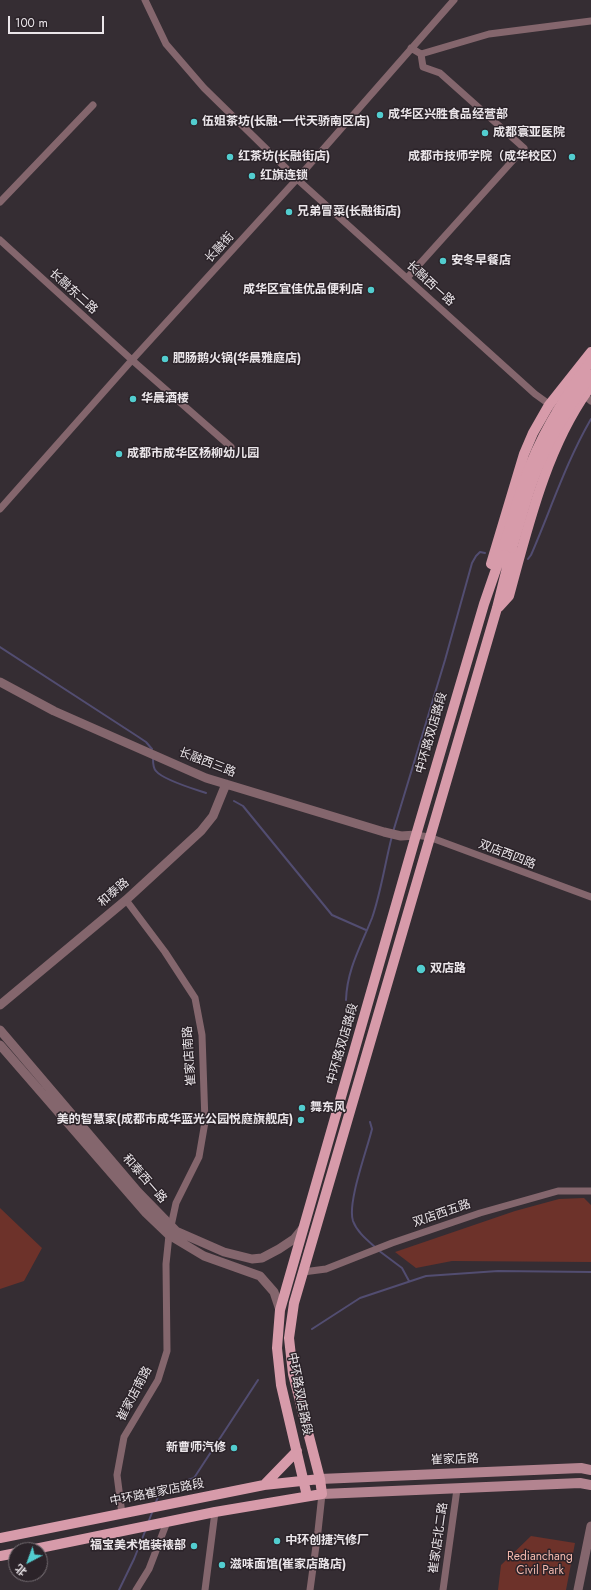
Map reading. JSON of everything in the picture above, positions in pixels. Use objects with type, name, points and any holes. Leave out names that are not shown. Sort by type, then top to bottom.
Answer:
[{"type":"main road","points":[[484,604],[491,563],[524,454],[549,405],[591,352]]},
{"type":"main road","points":[[508,547],[525,478],[540,443],[570,389],[591,361]]},
{"type":"main road","points":[[484,604],[508,547],[533,480],[549,444],[574,400],[591,376]]},
{"type":"main road","points":[[497,608],[509,596],[543,482],[571,417],[588,398],[591,386]]},
{"type":"main road","name":"中环路双店路段","points":[[322,1494],[320,1479],[293,1374],[289,1338],[294,1303],[497,608],[508,547]]},
{"type":"main road","name":"中环路双店路段","points":[[307,1496],[281,1385],[277,1348],[280,1310],[416,835],[484,604]]},
{"type":"main road","points":[[264,1485],[297,1451]]},
{"type":"main road","name":"崔家店路","points":[[320,1479],[581,1468],[591,1470]]},
{"type":"main road","name":"中环路崔家店路段","points":[[0,1538],[264,1485],[320,1479]]},
{"type":"main road","points":[[48,1546],[215,1512],[322,1494],[580,1483],[591,1485]]},
{"type":"street","name":"长融西一路","points":[[145,0],[166,44],[204,88],[297,179],[407,278],[549,405],[571,417]]},
{"type":"street","name":"长融街","points":[[0,509],[132,360],[297,179],[454,0]]},
{"type":"street","points":[[420,54],[489,34],[591,21]]},
{"type":"street","points":[[407,278],[524,148],[440,72],[422,66],[420,54],[411,48]]},
{"type":"street","points":[[0,202],[93,105]]},
{"type":"street","name":"长融东二路","points":[[0,240],[132,360],[231,446]]},
{"type":"street","name":"长融西三路","points":[[0,682],[54,711],[206,778],[384,832],[401,836],[416,835]]},
{"type":"street","name":"和泰路","points":[[0,1006],[126,900],[201,831],[213,816],[226,784]]},
{"type":"street","name":"双店西四路","points":[[416,835],[429,837],[591,897]]},
{"type":"street","name":"崔家店南路","points":[[122,1514],[117,1475],[124,1437],[158,1380],[167,1351],[166,1264],[170,1231],[176,1203],[199,1157],[204,1122],[202,1035],[195,998],[165,952],[126,900]]},
{"type":"street","name":"和泰西一路","points":[[0,1030],[170,1231]]},
{"type":"street","name":"和泰西一路","points":[[0,1045],[146,1212],[204,1256],[260,1276],[274,1292],[280,1310]]},
{"type":"street","name":"双店西五路","points":[[304,1272],[326,1269],[392,1243],[480,1213],[558,1191],[591,1191]]},
{"type":"street","name":"和泰西一路","points":[[170,1231],[176,1231],[224,1252],[252,1259],[262,1258],[279,1249],[294,1239],[305,1226]]},
{"type":"street","name":"崔家店北二路","points":[[443,1590],[457,1489]]},
{"type":"street","points":[[310,1590],[322,1494]]},
{"type":"street","points":[[205,1590],[215,1512]]},
{"type":"street","points":[[136,1590],[149,1569],[164,1522]]},
{"type":"street","points":[[578,1590],[591,1526]]},
{"type":"green space","points":[[584,1198],[591,1205],[591,1262],[452,1261],[416,1268],[395,1252],[515,1211],[559,1199]]},
{"type":"green space","points":[[0,1208],[42,1248],[24,1281],[0,1289]]},
{"type":"green space","name":"Redianchang Civil Park","points":[[531,1536],[575,1543],[566,1590],[498,1590],[501,1565]]},
{"type":"waterway","points":[[528,559],[574,452],[591,419]]},
{"type":"waterway","points":[[393,832],[445,660],[472,563],[480,552],[485,553]]},
{"type":"waterway","points":[[0,647],[146,742],[152,749]]},
{"type":"waterway","points":[[153,759],[154,768],[165,778],[206,793]]},
{"type":"waterway","points":[[234,801],[243,806],[332,915],[366,930]]},
{"type":"waterway","points":[[346,1000],[352,968],[375,908],[392,836]]},
{"type":"waterway","points":[[370,1122],[372,1129],[358,1176],[352,1213],[353,1221],[357,1229],[362,1236],[375,1247]]},
{"type":"waterway","points":[[378,1250],[402,1268],[409,1281]]},
{"type":"waterway","points":[[312,1329],[360,1298],[426,1276],[498,1271],[591,1272]]},
{"type":"waterway","points":[[156,1502],[161,1489],[194,1478],[258,1380]]},
{"type":"waterway","points":[[148,1523],[153,1510]]},
{"type":"waterway","points":[[119,1590],[146,1529]]},
{"type":"place","name":"成华区兴胜食品经营部","points":[[380,115]]},
{"type":"place","name":"伍姐茶坊(长融·一代天骄南区店)","points":[[194,122]]},
{"type":"place","name":"成都寰亚医院","points":[[485,133]]},
{"type":"place","name":"红茶坊(长融街店)","points":[[230,157]]},
{"type":"place","name":"成都市技师学院（成华校区）","points":[[572,157]]},
{"type":"place","name":"红旗连锁","points":[[252,176]]},
{"type":"place","name":"兄弟冒菜(长融街店)","points":[[289,212]]},
{"type":"place","name":"安冬早餐店","points":[[443,261]]},
{"type":"place","name":"成华区宜佳优品便利店","points":[[371,290]]},
{"type":"place","name":"肥肠鹅火锅(华晨雅庭店)","points":[[165,359]]},
{"type":"place","name":"华晨酒楼","points":[[133,399]]},
{"type":"place","name":"成都市成华区杨柳幼儿园","points":[[119,454]]},
{"type":"place","name":"双店路","points":[[421,969]]},
{"type":"place","name":"舞东风","points":[[302,1108]]},
{"type":"place","name":"美的智慧家(成都市成华蓝光公园悦庭旗舰店)","points":[[301,1120]]},
{"type":"place","name":"新曹师汽修","points":[[234,1448]]},
{"type":"place","name":"中环创捷汽修厂","points":[[277,1541]]},
{"type":"place","name":"福宝美术馆装裱部","points":[[194,1546]]},
{"type":"place","name":"滋味面馆(崔家店路店)","points":[[222,1565]]}]
